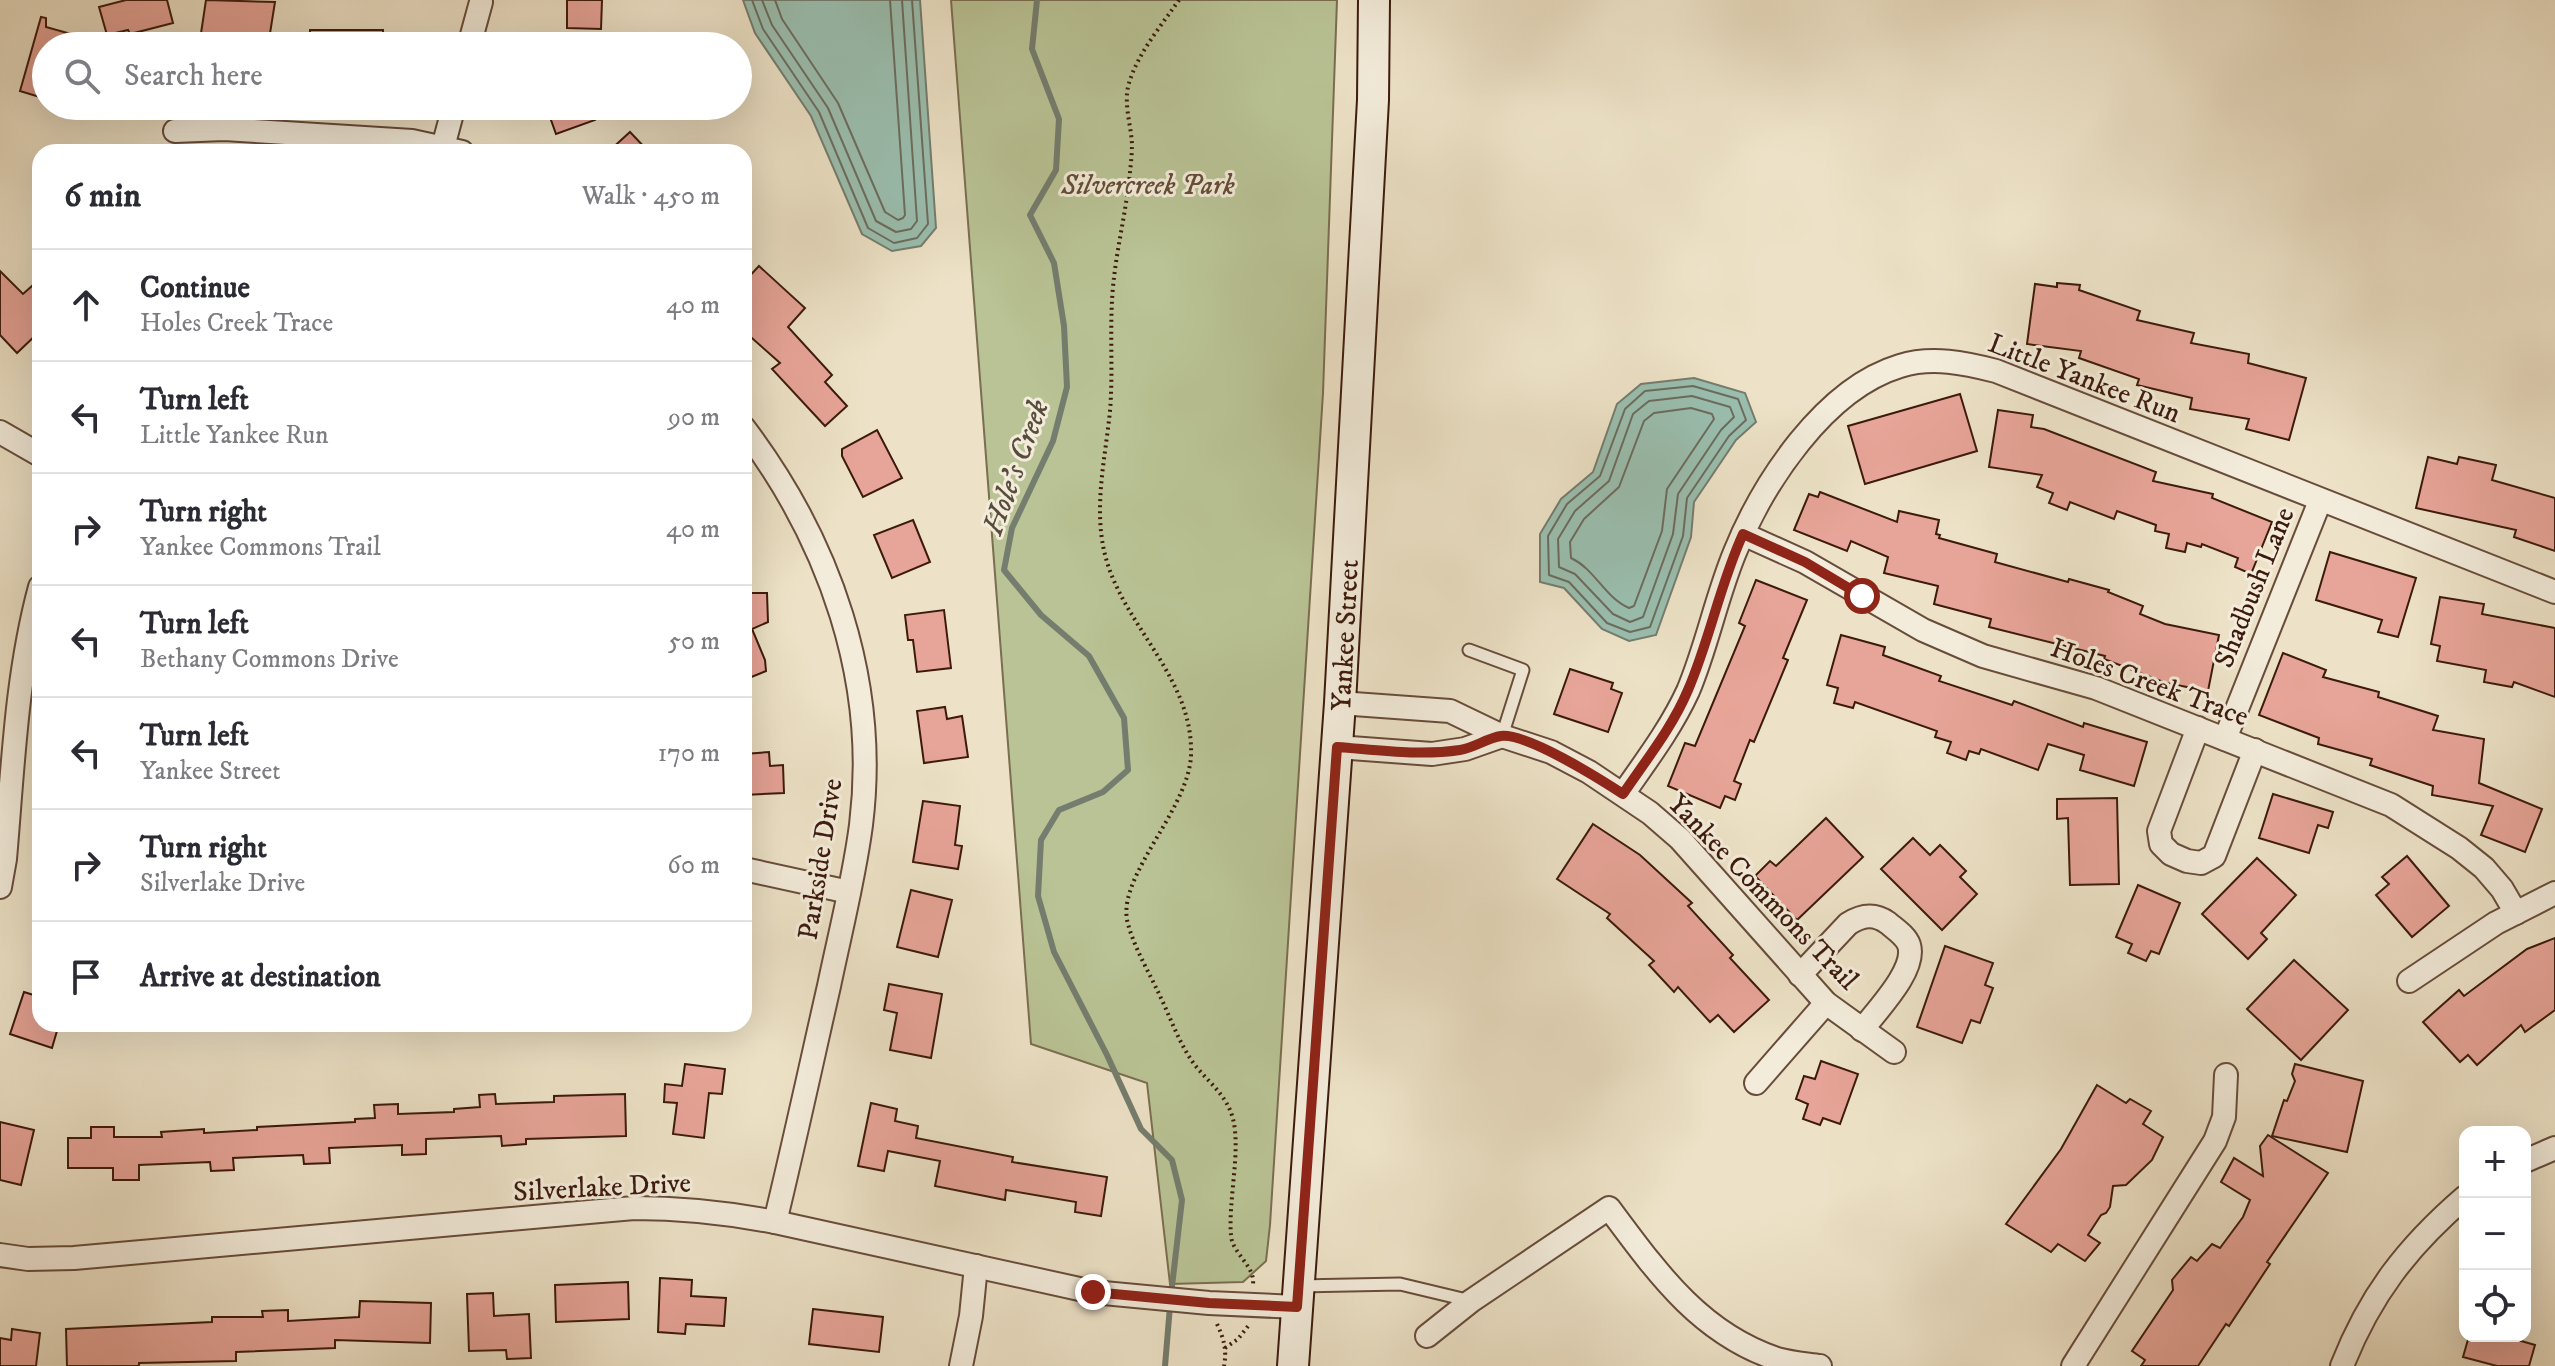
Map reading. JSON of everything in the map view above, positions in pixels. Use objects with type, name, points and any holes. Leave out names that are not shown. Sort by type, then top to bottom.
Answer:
[{"type":"street","name":"Yankee Street","points":[[1293,1366],[1340,703],[1373,100],[1374,0]]},
{"type":"street","points":[[473,32],[481,2]]},
{"type":"street","points":[[453,144],[454,120]]},
{"type":"street","points":[[175,131],[224,129],[427,144]]},
{"type":"street","name":"Little Yankee Run","points":[[1623,794],[1673,721],[1687,692],[1743,534],[1777,472],[1801,440],[1846,396],[1876,375],[1902,365],[1948,361],[1996,371],[2555,592]]},
{"type":"street","points":[[0,432],[32,450]]},
{"type":"street","name":"Parkside Drive","points":[[752,440],[790,495],[819,551],[839,606],[851,648],[858,692],[864,783],[861,825],[849,892],[775,1222]]},
{"type":"street","name":"Shadbush Lane","points":[[2225,739],[2320,501]]},
{"type":"street","name":"Holes Creek Trace","points":[[1743,534],[1805,562],[1923,630],[1983,656],[2096,688],[2391,805],[2459,848],[2484,868],[2502,889],[2516,913]]},
{"type":"street","points":[[0,887],[21,684],[32,616]]},
{"type":"street","name":"Yankee Commons Trail","points":[[1340,703],[1450,711],[1502,736],[1551,752],[1589,772],[1623,794],[1680,839],[1826,1003],[1894,1052]]},
{"type":"street","points":[[2198,728],[2159,831],[2161,844],[2171,854],[2187,861],[2201,863],[2214,856],[2255,750]]},
{"type":"street","points":[[1337,747],[1432,754],[1465,749],[1502,736]]},
{"type":"street","points":[[752,871],[849,892]]},
{"type":"street","points":[[2409,981],[2459,946],[2555,893]]},
{"type":"street","points":[[1800,975],[1857,918],[1875,916],[1904,937],[1909,945],[1909,965],[1862,1030]]},
{"type":"street","points":[[1756,1083],[1826,1003]]},
{"type":"street","points":[[2073,1366],[2215,1141],[2224,1117],[2226,1075]]},
{"type":"street","points":[[2531,1158],[2555,1148]]},
{"type":"street","points":[[2342,1366],[2375,1297],[2389,1276],[2435,1223],[2464,1198]]},
{"type":"street","name":"Silverlake Drive","points":[[0,1255],[28,1259],[89,1257],[634,1208],[678,1208],[723,1212],[775,1222],[1093,1292],[1149,1297],[1203,1310],[1297,1297]]},
{"type":"street","points":[[1427,1336],[1471,1301],[1609,1208],[1656,1270],[1695,1312],[1733,1340],[1779,1359],[1820,1366]]},
{"type":"street","points":[[961,1366],[971,1316],[976,1266]]},
{"type":"lane","points":[[1469,650],[1523,670],[1502,736]]},
{"type":"lane","points":[[1297,1297],[1400,1284],[1471,1301]]},
{"type":"path","points":[[1179,0],[1137,64],[1128,86],[1127,108],[1132,144],[1112,300],[1110,410],[1100,496],[1106,560],[1118,591],[1162,661],[1188,727],[1191,757],[1182,793],[1139,871],[1127,899],[1127,918],[1133,938],[1183,1048],[1227,1101],[1234,1121],[1231,1240],[1254,1278],[1249,1327],[1225,1348]]},
{"type":"path","points":[[1203,1310],[1217,1324],[1225,1348],[1224,1366]]},
{"type":"green space","name":"Silvercreek Park","points":[[951,0],[1337,0],[1323,393],[1270,1225],[1266,1261],[1243,1282],[1170,1284],[1147,1083],[1031,1044]]},
{"type":"water","points":[[743,0],[920,0],[936,228],[921,246],[892,251],[862,234],[811,116],[755,33]]},
{"type":"water","points":[[1694,378],[1745,393],[1756,422],[1736,440],[1694,502],[1691,537],[1656,635],[1629,641],[1602,629],[1564,588],[1540,582],[1540,534],[1561,499],[1593,472],[1617,404],[1641,384]]},
{"type":"building","points":[[126,0],[167,0],[173,23],[138,32],[106,32],[99,7]]},
{"type":"building","points":[[206,0],[275,2],[270,32],[201,32]]},
{"type":"building","points":[[567,0],[602,0],[601,29],[567,28]]},
{"type":"building","points":[[41,17],[46,18],[46,27],[64,32],[37,32]]},
{"type":"building","points":[[310,30],[383,30],[383,32]]},
{"type":"building","points":[[32,49],[32,95],[20,91]]},
{"type":"building","points":[[551,120],[595,120],[556,134]]},
{"type":"building","points":[[630,132],[641,144],[617,144]]},
{"type":"building","points":[[759,266],[805,308],[788,327],[832,375],[825,382],[847,406],[825,426],[772,369],[780,363],[752,338],[752,273]]},
{"type":"building","points":[[0,271],[23,294],[32,286],[32,339],[17,353],[0,335]]},
{"type":"building","points":[[2057,283],[2080,285],[2079,290],[2140,311],[2137,320],[2194,333],[2191,343],[2249,354],[2248,363],[2306,378],[2289,440],[2246,429],[2249,419],[2190,409],[2192,398],[2137,385],[2139,379],[2079,358],[2081,351],[2027,344],[2035,284],[2057,287]]},
{"type":"building","points":[[1960,394],[1977,451],[1865,484],[1848,426]]},
{"type":"building","points":[[1998,410],[2033,415],[2031,427],[2044,429],[2156,472],[2153,481],[2213,494],[2212,498],[2272,522],[2251,574],[2235,567],[2238,558],[2202,544],[2201,547],[2187,543],[2185,552],[2166,548],[2169,534],[2155,531],[2156,525],[2117,511],[2114,519],[2070,502],[2067,510],[2049,503],[2053,493],[2037,487],[2042,475],[1989,467]]},
{"type":"building","points":[[877,430],[902,478],[863,497],[842,456],[842,449]]},
{"type":"building","points":[[2428,457],[2457,464],[2459,457],[2496,465],[2492,480],[2555,498],[2555,551],[2514,537],[2516,530],[2416,508]]},
{"type":"building","points":[[1820,492],[1897,522],[1899,511],[1939,520],[1936,534],[1940,535],[1939,538],[1997,554],[1995,562],[2109,590],[2143,606],[2140,614],[2165,624],[2219,635],[2208,691],[2166,683],[2104,659],[2105,656],[1989,627],[1991,619],[1934,604],[1938,586],[1884,573],[1888,557],[1851,541],[1847,551],[1794,530],[1809,494],[1818,497]]},
{"type":"building","points":[[913,520],[930,562],[892,578],[874,535]]},
{"type":"building","points":[[2330,552],[2416,578],[2398,637],[2378,632],[2382,620],[2316,600]]},
{"type":"building","points":[[1756,580],[1807,600],[1783,658],[1788,660],[1734,781],[1741,784],[1735,800],[1725,796],[1720,808],[1668,786],[1685,743],[1695,746],[1745,626],[1739,623]]},
{"type":"building","points":[[752,593],[767,593],[768,622],[752,629]]},
{"type":"building","points":[[2440,597],[2484,604],[2482,614],[2555,628],[2555,697],[2514,682],[2512,687],[2484,682],[2486,670],[2437,661],[2440,646],[2431,644]]},
{"type":"building","points":[[944,610],[951,668],[917,672],[913,640],[908,640],[905,615]]},
{"type":"building","points":[[752,629],[765,660],[766,671],[752,677]]},
{"type":"building","points":[[1841,635],[1885,647],[1883,655],[1941,676],[1939,681],[2012,705],[2014,701],[2083,727],[2084,723],[2147,742],[2134,786],[2080,770],[2084,755],[2048,744],[2038,770],[1981,749],[1979,754],[1969,751],[1966,760],[1947,753],[1951,742],[1935,737],[1937,731],[1855,702],[1853,708],[1834,703],[1838,688],[1827,685]]},
{"type":"building","points":[[2283,653],[2326,670],[2323,677],[2379,692],[2378,697],[2438,716],[2433,730],[2484,739],[2479,783],[2542,809],[2525,852],[2481,835],[2493,806],[2432,795],[2433,786],[2370,765],[2372,759],[2318,744],[2319,738],[2259,715]]},
{"type":"building","points":[[1570,669],[1613,683],[1611,689],[1622,693],[1608,732],[1554,714]]},
{"type":"building","points":[[945,707],[947,719],[962,716],[968,757],[924,763],[917,711]]},
{"type":"building","points":[[769,752],[770,766],[783,765],[784,793],[752,795],[752,753]]},
{"type":"building","points":[[2273,794],[2333,812],[2328,828],[2318,825],[2309,853],[2259,838]]},
{"type":"building","points":[[2117,798],[2119,884],[2070,885],[2068,818],[2057,819],[2057,799]]},
{"type":"building","points":[[923,801],[960,806],[955,845],[962,846],[958,869],[913,862]]},
{"type":"building","points":[[1826,818],[1863,857],[1797,920],[1755,876],[1770,861],[1776,866]]},
{"type":"building","points":[[1593,824],[1640,855],[1692,903],[1688,906],[1769,1000],[1734,1032],[1718,1015],[1710,1022],[1678,987],[1674,992],[1649,965],[1654,961],[1607,918],[1610,914],[1557,879]]},
{"type":"building","points":[[1913,838],[1930,855],[1940,845],[1966,871],[1960,877],[1977,894],[1942,930],[1881,869]]},
{"type":"building","points":[[2407,856],[2449,906],[2412,937],[2376,895],[2389,884],[2382,877]]},
{"type":"building","points":[[2257,858],[2296,895],[2261,933],[2267,939],[2248,959],[2202,914]]},
{"type":"building","points":[[2138,885],[2180,903],[2159,954],[2151,951],[2146,961],[2128,953],[2132,944],[2116,937]]},
{"type":"building","points":[[911,890],[952,900],[938,957],[897,947]]},
{"type":"building","points":[[2555,938],[2555,1010],[2525,1032],[2521,1025],[2477,1065],[2468,1055],[2460,1062],[2423,1022],[2459,990],[2464,996],[2527,949]]},
{"type":"building","points":[[1945,946],[1993,963],[1985,985],[1993,988],[1980,1023],[1971,1020],[1962,1043],[1917,1027]]},
{"type":"building","points":[[2294,960],[2348,1010],[2301,1060],[2247,1009]]},
{"type":"building","points":[[889,984],[942,994],[931,1058],[890,1050],[897,1013],[884,1010]]},
{"type":"building","points":[[24,992],[32,994],[32,1032],[57,1032],[52,1048],[10,1034]]},
{"type":"building","points":[[1821,1061],[1858,1074],[1840,1124],[1823,1118],[1820,1125],[1803,1119],[1808,1104],[1796,1099],[1804,1076],[1815,1079]]},
{"type":"building","points":[[685,1064],[725,1069],[722,1094],[709,1093],[704,1138],[673,1134],[677,1103],[664,1102],[665,1084],[682,1086]]},
{"type":"building","points":[[2295,1064],[2363,1081],[2347,1152],[2272,1136],[2284,1100],[2287,1101],[2295,1081],[2292,1074]]},
{"type":"building","points":[[2097,1085],[2126,1103],[2130,1099],[2151,1111],[2143,1124],[2163,1137],[2152,1160],[2126,1185],[2113,1186],[2110,1207],[2088,1235],[2100,1243],[2085,1261],[2058,1244],[2051,1252],[2006,1224],[2061,1149]]},
{"type":"building","points":[[495,1094],[496,1104],[554,1102],[554,1096],[625,1094],[626,1136],[526,1139],[526,1144],[502,1146],[501,1136],[426,1139],[426,1154],[402,1155],[402,1145],[329,1148],[330,1163],[304,1164],[303,1155],[233,1158],[234,1170],[211,1171],[210,1162],[139,1165],[139,1180],[113,1180],[113,1168],[68,1168],[68,1138],[91,1138],[91,1127],[114,1127],[114,1137],[162,1137],[161,1132],[204,1129],[204,1133],[355,1122],[355,1119],[375,1118],[374,1105],[398,1104],[398,1114],[454,1112],[454,1109],[480,1107],[479,1095]]},
{"type":"building","points":[[871,1103],[897,1109],[895,1121],[918,1126],[916,1138],[1013,1157],[1012,1162],[1107,1177],[1101,1216],[1075,1212],[1076,1202],[1006,1190],[1005,1200],[935,1186],[940,1161],[888,1151],[884,1171],[858,1166]]},
{"type":"building","points":[[0,1122],[34,1130],[21,1185],[0,1180]]},
{"type":"building","points":[[2268,1135],[2328,1173],[2267,1262],[2270,1264],[2229,1326],[2226,1324],[2198,1366],[2141,1366],[2145,1360],[2132,1351],[2173,1290],[2172,1280],[2191,1257],[2197,1261],[2212,1244],[2220,1248],[2243,1217],[2250,1200],[2221,1182],[2234,1158],[2263,1176],[2260,1146]]},
{"type":"building","points":[[660,1278],[692,1280],[691,1296],[726,1298],[724,1326],[686,1324],[685,1334],[658,1332]]},
{"type":"building","points":[[628,1282],[629,1319],[556,1322],[555,1285]]},
{"type":"building","points":[[493,1293],[494,1316],[529,1314],[531,1358],[507,1359],[506,1350],[469,1351],[467,1294]]},
{"type":"building","points":[[360,1301],[431,1303],[430,1343],[335,1340],[335,1348],[236,1352],[236,1361],[67,1366],[66,1329],[212,1322],[212,1317],[263,1317],[262,1311],[288,1310],[288,1321],[359,1317]]},
{"type":"building","points":[[813,1309],[883,1317],[879,1352],[809,1344]]},
{"type":"building","points":[[12,1329],[40,1333],[36,1366],[0,1366],[0,1338],[11,1340]]},
{"type":"building","points":[[2467,1342],[2525,1342],[2535,1345],[2529,1366],[2497,1366],[2463,1357]]},
{"type":"waterway","name":"Hole's Creek","points":[[1037,0],[1032,49],[1059,119],[1056,170],[1030,215],[1054,263],[1064,326],[1067,387],[1053,441],[1012,528],[1004,570],[1041,615],[1089,656],[1124,718],[1128,770],[1103,792],[1059,810],[1041,840],[1038,896],[1054,952],[1141,1129],[1172,1160],[1182,1200],[1171,1295]]},
{"type":"waterway","name":"Hole's Creek","points":[[1165,1366],[1170,1306]]},
{"type":"route","points":[[1093,1292],[1209,1303],[1297,1307],[1337,747],[1432,754],[1465,749],[1502,736],[1551,752],[1623,794],[1673,721],[1687,692],[1743,534],[1805,562],[1862,596]]}]
